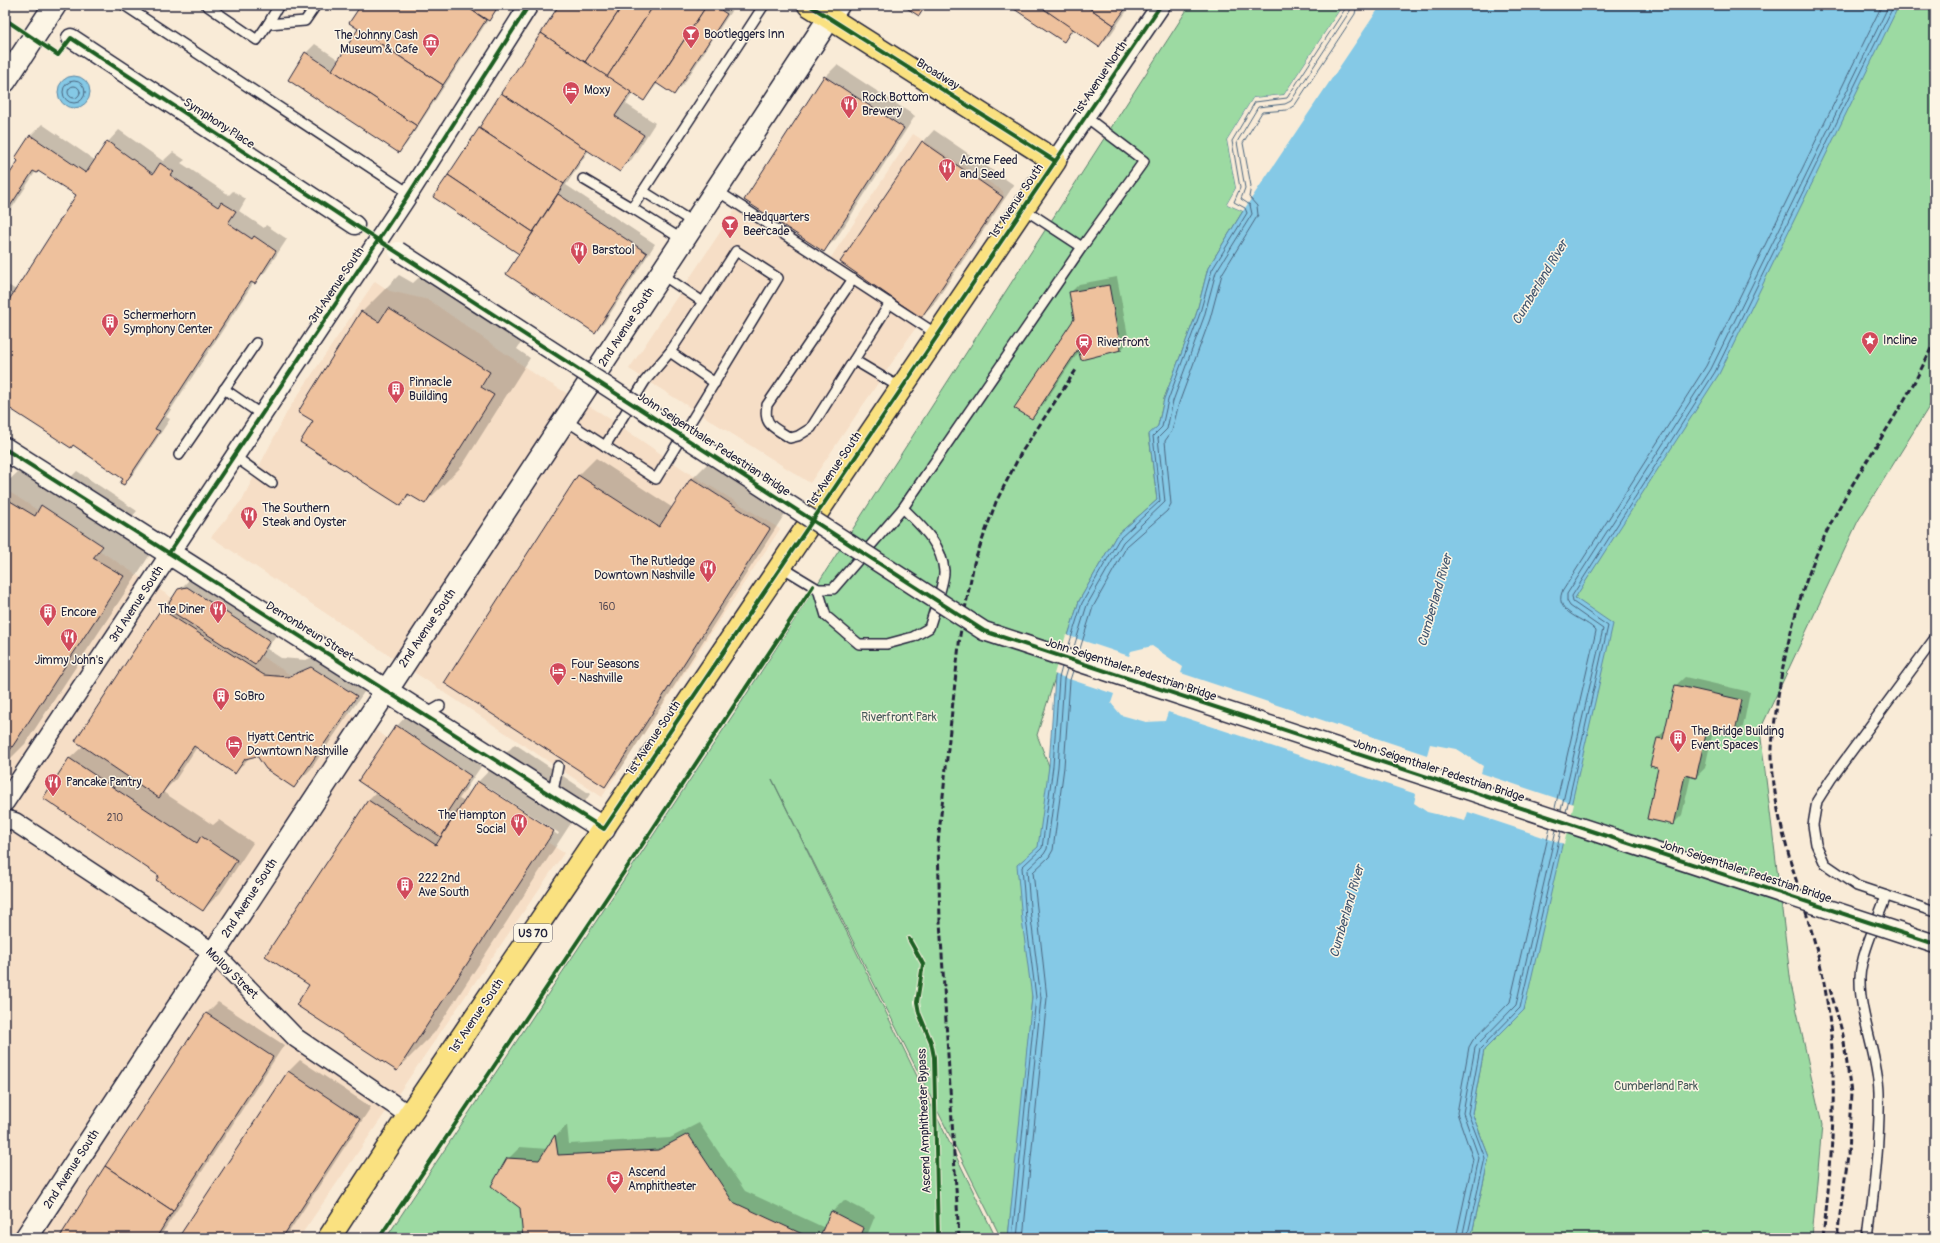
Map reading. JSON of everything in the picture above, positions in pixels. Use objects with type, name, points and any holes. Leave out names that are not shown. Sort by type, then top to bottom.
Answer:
[{"type":"main road","name":"Broadway","points":[[809,5],[834,11],[1055,161]]},
{"type":"main road","name":"1st Avenue South","points":[[330,1238],[409,1114],[604,829],[780,566],[1024,209],[1055,161]]},
{"type":"street","points":[[5,81],[55,5]]},
{"type":"street","name":"3rd Avenue South","points":[[5,802],[409,193],[529,5]]},
{"type":"street","name":"1st Avenue North","points":[[1055,161],[1161,5]]},
{"type":"street","name":"2nd Avenue South","points":[[26,1238],[834,11]]},
{"type":"street","name":"Symphony Place","points":[[71,38],[355,225]]},
{"type":"street","name":"John Seigenthaler Pedestrian Bridge","points":[[398,251],[984,631],[1935,944]]},
{"type":"street","name":"Demonbreun Street","points":[[5,449],[386,690],[432,711],[552,796],[604,829]]},
{"type":"street","name":"Molloy Street","points":[[5,819],[15,822],[214,953],[296,1038],[409,1114]]},
{"type":"lane","points":[[124,5],[409,193]]},
{"type":"lane","points":[[206,5],[257,40],[279,5]]},
{"type":"lane","points":[[268,24],[305,21],[316,5]]},
{"type":"lane","points":[[632,208],[764,5]]},
{"type":"lane","points":[[780,566],[818,589],[833,589],[903,508],[1082,247],[1144,161],[1086,117]]},
{"type":"lane","points":[[583,179],[632,208],[688,232]]},
{"type":"lane","points":[[716,190],[938,335]]},
{"type":"lane","points":[[643,191],[688,232]]},
{"type":"lane","points":[[1024,209],[1082,247]]},
{"type":"lane","points":[[565,420],[605,446],[656,479],[778,278],[736,251],[670,352],[646,381],[605,446]]},
{"type":"lane","points":[[661,274],[703,302]]},
{"type":"lane","points":[[853,279],[767,405],[765,416],[768,423],[790,438],[798,436],[811,428],[890,303]]},
{"type":"lane","points":[[179,455],[256,343]]},
{"type":"lane","points":[[670,352],[715,383]]},
{"type":"lane","points":[[854,360],[902,388]]},
{"type":"lane","points":[[224,389],[262,415]]},
{"type":"lane","points":[[234,456],[272,483]]},
{"type":"lane","points":[[818,589],[826,616],[859,644],[887,644],[913,637],[929,628],[945,573],[940,552],[928,533],[903,508]]},
{"type":"lane","points":[[1935,638],[1817,801],[1813,825],[1816,844],[1825,864],[1857,886],[1935,912]]},
{"type":"lane","points":[[552,796],[558,766]]},
{"type":"lane","points":[[1868,1238],[1876,1162],[1879,1093],[1873,1049],[1863,1007],[1860,975],[1863,962],[1886,896]]},
{"type":"shaded area","points":[[913,134],[1003,191],[1004,198],[810,483],[629,369],[741,201],[830,259]]},
{"type":"shaded area","points":[[375,281],[390,291],[429,300],[539,377],[601,413],[686,471],[780,529],[602,797],[211,537],[242,500],[288,410]]},
{"type":"shaded area","points":[[5,489],[564,853],[299,1238],[5,1238]]},
{"type":"green space","name":"Riverfront Park","points":[[1190,5],[1343,5],[1284,95],[1253,98],[1227,140],[1236,188],[1227,204],[1243,211],[1208,268],[1196,315],[1164,399],[1158,426],[1149,435],[1157,500],[1116,536],[1079,601],[1037,735],[1049,766],[1027,1064],[1008,1238],[1001,1238],[772,779],[996,1238],[386,1238],[737,709]]},
{"type":"green space","name":"Cumberland Park","points":[[1888,5],[1935,5],[1935,397],[1858,521],[1760,730],[1791,984],[1822,1125],[1812,1238],[1471,1238],[1489,1157],[1472,1113],[1484,1050],[1524,1010],[1575,598]]},
{"type":"water","name":"Cumberland River","points":[[1343,5],[1899,5],[1719,374],[1575,598],[1613,624],[1524,1010],[1484,1050],[1472,1113],[1489,1157],[1471,1238],[1008,1238],[1032,997],[1022,920],[1017,865],[1038,847],[1049,766],[1055,677],[1079,601],[1116,536],[1157,500],[1149,434],[1158,426],[1164,399],[1196,315],[1208,268],[1243,211],[1227,204],[1236,188],[1227,140],[1253,98],[1284,95]]},
{"type":"water","points":[[74,76],[85,81],[90,92],[85,103],[74,108],[63,103],[58,92],[63,81]]},
{"type":"pier","points":[[1343,5],[1381,5],[1243,211],[1227,204],[1236,188],[1227,140],[1253,98],[1284,95]]},
{"type":"pier","points":[[1066,635],[1129,656],[1131,651],[1152,646],[1183,667],[1181,673],[1427,755],[1430,744],[1456,749],[1483,766],[1481,773],[1574,804],[1564,844],[1468,812],[1465,821],[1427,812],[1414,803],[1416,794],[1168,712],[1165,721],[1146,722],[1121,715],[1111,703],[1114,694],[1054,674]]},
{"type":"building","name":"The Johnny Cash Museum & Cafe","points":[[361,5],[464,5],[486,20],[443,85],[349,23]]},
{"type":"building","points":[[464,5],[499,5],[489,21]]},
{"type":"building","points":[[559,5],[623,5],[585,62],[541,33]]},
{"type":"building","points":[[623,5],[654,5],[607,77],[585,62]]},
{"type":"building","points":[[654,5],[707,5],[644,101],[607,77]]},
{"type":"building","name":"Bootleggers Inn","points":[[707,5],[713,5],[727,14],[674,95],[656,83]]},
{"type":"building","points":[[902,5],[926,5],[919,16]]},
{"type":"building","points":[[1008,5],[1038,5],[1073,28],[1064,42]]},
{"type":"building","points":[[1038,5],[1085,5],[1114,25],[1099,47]]},
{"type":"building","points":[[1085,5],[1128,5],[1114,25]]},
{"type":"building","points":[[358,29],[443,85],[417,126],[332,70]]},
{"type":"building","name":"Moxy","points":[[541,33],[631,92],[615,116],[644,135],[620,172],[501,93]]},
{"type":"building","points":[[305,52],[417,126],[399,153],[288,80]]},
{"type":"building","points":[[824,76],[904,128],[824,252],[744,200]]},
{"type":"building","points":[[501,93],[587,150],[564,184],[479,128]]},
{"type":"building","points":[[479,128],[564,184],[533,232],[448,175]]},
{"type":"building","name":"Schermerhorn Symphony Center","points":[[30,135],[86,173],[107,141],[153,174],[160,163],[174,172],[170,175],[218,207],[221,202],[236,211],[228,223],[252,239],[254,236],[276,251],[255,284],[251,282],[155,429],[160,431],[124,485],[120,483],[123,479],[73,445],[71,448],[9,408],[10,406],[5,402],[5,302],[7,303],[76,195],[38,171],[37,173],[33,171],[5,214],[5,181],[18,161],[15,158]]},
{"type":"building","points":[[922,141],[1003,197],[921,318],[840,262]]},
{"type":"building","points":[[448,175],[533,232],[519,254],[433,197]]},
{"type":"building","points":[[558,194],[647,253],[595,333],[506,274]]},
{"type":"building","points":[[1109,285],[1121,350],[1081,360],[1078,349],[1032,419],[1014,408],[1074,319],[1069,292]]},
{"type":"building","name":"Pinnacle Building","points":[[388,308],[490,372],[481,387],[494,395],[425,504],[408,494],[401,506],[300,442],[313,421],[298,412],[361,311],[379,322]]},
{"type":"building","points":[[578,475],[659,527],[691,478],[770,529],[605,787],[444,683]]},
{"type":"building","name":"Encore","points":[[5,498],[35,516],[41,505],[103,546],[93,558],[124,576],[5,758]]},
{"type":"building","name":"The Diner","points":[[187,587],[270,641],[255,665],[166,608],[178,589]]},
{"type":"building","name":"SoBro","points":[[161,609],[264,675],[288,677],[311,667],[357,696],[294,788],[266,769],[257,756],[245,759],[235,774],[194,746],[159,798],[75,741]]},
{"type":"building","name":"The Bridge Building Event Spaces","points":[[1675,685],[1742,700],[1734,736],[1707,730],[1696,778],[1685,775],[1674,825],[1647,819],[1658,768],[1650,766],[1657,738],[1663,739]]},
{"type":"building","points":[[396,725],[471,776],[446,814],[452,819],[441,837],[358,781]]},
{"type":"building","points":[[69,758],[197,843],[201,836],[237,860],[203,911],[156,880],[159,876],[43,798]]},
{"type":"building","name":"222 2nd Ave South","points":[[477,781],[554,831],[397,1071],[296,1005],[309,985],[265,956],[368,800],[436,845]]},
{"type":"building","points":[[206,1013],[273,1057],[173,1211],[105,1166]]},
{"type":"building","points":[[288,1071],[360,1119],[282,1238],[178,1238]]},
{"type":"building","name":"Ascend Amphitheater","points":[[688,1134],[733,1202],[811,1238],[523,1238],[520,1208],[491,1186],[507,1158],[539,1160],[555,1135],[558,1155],[658,1150]]},
{"type":"building","points":[[105,1166],[173,1211],[156,1238],[59,1238]]},
{"type":"building","points":[[831,1211],[864,1228],[860,1238],[819,1238]]},
{"type":"railway","points":[[1823,1238],[1832,1132],[1833,1061],[1830,1025],[1818,955],[1788,853],[1776,801],[1772,748],[1778,696],[1791,632],[1810,569],[1828,529],[1854,481],[1911,388],[1935,339]]},
{"type":"railway","points":[[959,1238],[940,921],[938,843],[960,635],[974,563],[996,502],[1021,453],[1076,370]]},
{"type":"railway","points":[[1830,989],[1843,1035],[1851,1093],[1848,1155],[1837,1238]]},
{"type":"cycle path","points":[[169,553],[405,200],[529,5]]},
{"type":"cycle path","points":[[809,5],[1055,161]]},
{"type":"cycle path","points":[[5,449],[604,829],[1161,5]]},
{"type":"cycle path","points":[[5,22],[6,20],[58,55],[71,38],[355,225],[984,631],[1935,944]]},
{"type":"cycle path","points":[[379,1238],[813,586]]},
{"type":"cycle path","name":"Ascend Amphitheater Bypass","points":[[909,939],[923,964],[917,1002],[919,1013],[931,1042],[934,1057],[938,1238]]},
{"type":"place","name":"Bootleggers Inn","points":[[691,49]]},
{"type":"place","name":"The Johnny Cash Museum & Cafe","points":[[431,57]]},
{"type":"place","name":"Moxy","points":[[571,105]]},
{"type":"place","name":"Rock Bottom Brewery","points":[[849,119]]},
{"type":"place","name":"Acme Feed and Seed","points":[[947,182]]},
{"type":"place","name":"Headquarters Beercade","points":[[730,239]]},
{"type":"place","name":"Barstool","points":[[579,265]]},
{"type":"place","name":"Schermerhorn Symphony Center","points":[[110,337]]},
{"type":"place","name":"Incline","points":[[1870,355]]},
{"type":"place","name":"Riverfront","points":[[1084,357]]},
{"type":"place","name":"Pinnacle Building","points":[[396,404]]},
{"type":"place","name":"The Southern Steak and Oyster","points":[[249,530]]},
{"type":"place","name":"The Rutledge Downtown Nashville","points":[[708,583]]},
{"type":"place","name":"The Diner","points":[[218,624]]},
{"type":"place","name":"Encore","points":[[48,627]]},
{"type":"place","name":"Jimmy John's","points":[[69,652]]},
{"type":"place","name":"Four Seasons - Nashville","points":[[558,686]]},
{"type":"place","name":"SoBro","points":[[221,711]]},
{"type":"place","name":"The Bridge Building Event Spaces","points":[[1678,753]]},
{"type":"place","name":"Hyatt Centric Downtown Nashville","points":[[234,759]]},
{"type":"place","name":"Pancake Pantry","points":[[53,797]]},
{"type":"place","name":"The Hampton Social","points":[[519,837]]},
{"type":"place","name":"222 2nd Ave South","points":[[405,900]]},
{"type":"place","name":"Ascend Amphitheater","points":[[615,1194]]}]
